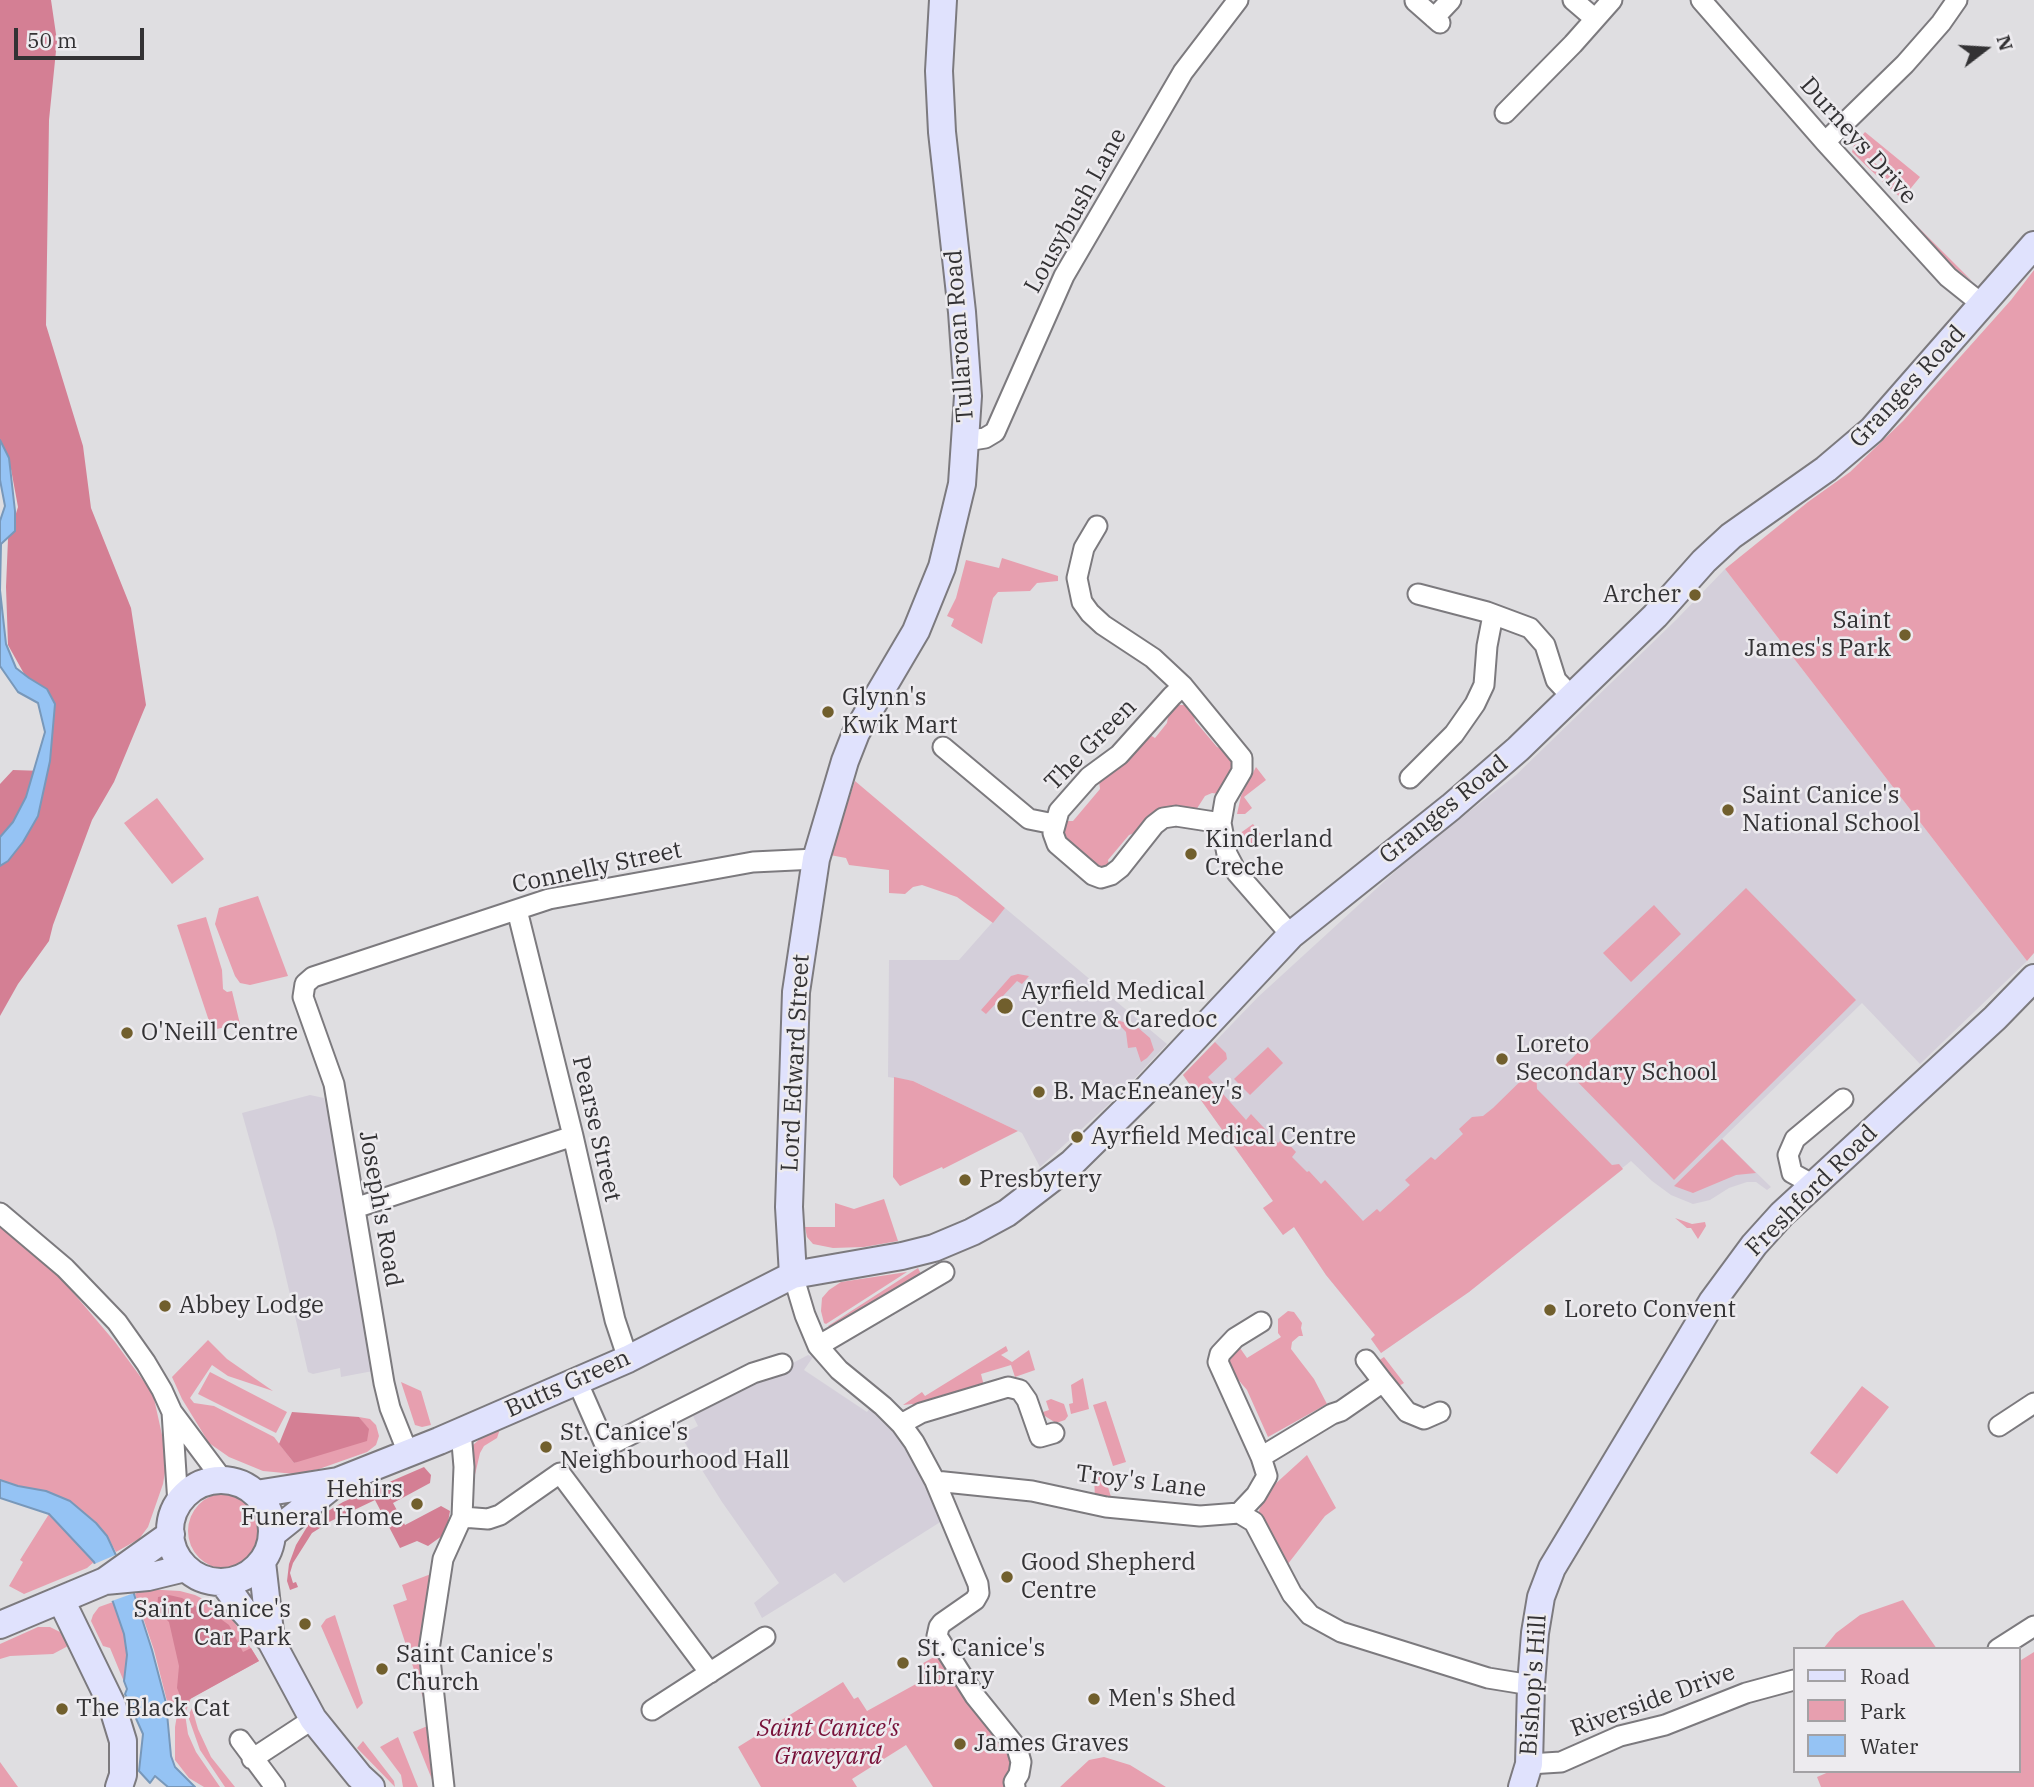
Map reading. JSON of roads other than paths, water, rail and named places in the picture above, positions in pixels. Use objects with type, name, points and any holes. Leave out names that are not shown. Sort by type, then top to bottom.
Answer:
[{"type":"street","name":"Tullaroan Road","points":[[856,733],[916,631],[942,566],[962,484],[968,396],[942,132],[939,71],[943,0]]},
{"type":"street","name":"Lousybush Lane","points":[[967,440],[985,438],[995,432],[1064,276],[1183,72],[1238,0]]},
{"type":"street","points":[[1415,1],[1437,20],[1451,0]]},
{"type":"street","points":[[1573,0],[1594,18]]},
{"type":"street","points":[[1505,113],[1612,0]]},
{"type":"street","points":[[1825,142],[1905,64],[1958,0]]},
{"type":"street","name":"Durneys Drive","points":[[1702,1],[1948,277],[1983,305]]},
{"type":"street","name":"Granges Road","points":[[793,1275],[934,1248],[1007,1213],[1072,1163],[1146,1090],[1291,935],[1477,785],[1655,616],[1704,561],[1732,535],[1826,469],[1872,430],[2034,244]]},
{"type":"street","points":[[1097,526],[1084,548],[1077,578],[1082,602],[1103,625],[1153,658],[1183,687],[1242,758],[1242,771],[1225,800],[1221,823],[1227,854],[1237,873],[1291,935]]},
{"type":"street","points":[[1418,594],[1478,609],[1530,628],[1545,645],[1556,680],[1572,697]]},
{"type":"street","points":[[1410,778],[1454,734],[1475,704],[1484,685],[1493,615]]},
{"type":"street","name":"The Green","points":[[1183,687],[1119,755],[1089,777],[1059,811],[1053,833],[1057,844],[1093,875],[1101,878],[1120,868],[1154,825],[1163,818],[1176,816],[1221,823]]},
{"type":"street","name":"Lord Edward Street","points":[[793,1275],[789,1207],[796,992],[816,859],[856,733]]},
{"type":"street","points":[[943,747],[1029,819],[1054,824]]},
{"type":"street","name":"Connelly Street","points":[[313,976],[550,899],[753,862],[816,859]]},
{"type":"street","name":"Pearse Street","points":[[517,910],[615,1320],[628,1359]]},
{"type":"street","name":"Joseph's Road","points":[[313,976],[305,984],[303,997],[331,1073],[384,1383],[390,1408],[408,1453]]},
{"type":"street","name":"Freshford Road","points":[[1566,1545],[1719,1291],[1757,1240],[1812,1184],[1995,1018],[2034,978]]},
{"type":"street","points":[[1812,1184],[1792,1173],[1788,1155],[1795,1139],[1843,1099]]},
{"type":"street","points":[[355,1208],[573,1136]]},
{"type":"street","points":[[0,1213],[65,1268],[117,1322],[151,1372],[172,1412],[223,1480]]},
{"type":"street","points":[[818,1346],[944,1272]]},
{"type":"street","points":[[793,1275],[818,1346],[839,1370],[901,1424],[914,1442],[934,1481],[978,1584],[979,1593],[975,1600],[942,1623],[937,1636],[975,1696],[1017,1748],[1021,1762],[1014,1782],[1015,1787]]},
{"type":"street","name":"Butts Green","points":[[256,1494],[338,1481],[408,1453],[628,1359],[793,1275]]},
{"type":"street","points":[[1239,1513],[1256,1495],[1267,1476],[1218,1362],[1220,1353],[1235,1338],[1261,1322]]},
{"type":"street","points":[[1366,1360],[1407,1412],[1424,1419],[1440,1412]]},
{"type":"street","points":[[577,1381],[606,1447],[753,1373],[782,1364]]},
{"type":"street","points":[[1261,1457],[1341,1411],[1383,1382]]},
{"type":"street","points":[[901,1424],[921,1413],[1008,1387],[1020,1390],[1027,1399],[1040,1437],[1054,1433]]},
{"type":"street","points":[[1999,1426],[2034,1404]]},
{"type":"street","points":[[172,1412],[178,1504]]},
{"type":"street","points":[[444,1787],[429,1650],[443,1559],[461,1517],[464,1466],[461,1431]]},
{"type":"street","points":[[461,1517],[500,1516],[560,1473],[710,1673]]},
{"type":"street","points":[[0,1625],[137,1569],[185,1568],[209,1581],[223,1583],[245,1576],[262,1562],[269,1549],[272,1534],[268,1513],[256,1494],[246,1487],[223,1480],[205,1483],[190,1491],[178,1504],[172,1519],[171,1534],[173,1546],[185,1568]]},
{"type":"street","name":"Butts Green","points":[[272,1534],[338,1481]]},
{"type":"street","name":"Troy's Lane","points":[[934,1481],[1032,1491],[1106,1507],[1200,1516],[1239,1513],[1254,1522],[1292,1594],[1310,1615],[1341,1632],[1488,1678],[1531,1685]]},
{"type":"street","points":[[137,1569],[171,1534]]},
{"type":"street","name":"Bishop's Hill","points":[[1525,1776],[1535,1633],[1541,1597],[1552,1568],[1566,1545]]},
{"type":"street","points":[[262,1562],[271,1641]]},
{"type":"street","points":[[223,1583],[271,1641],[313,1719],[371,1787]]},
{"type":"street","points":[[61,1600],[112,1705],[123,1741],[123,1775],[119,1787]]},
{"type":"street","points":[[2001,1647],[2034,1626]]},
{"type":"street","points":[[652,1710],[765,1637]]},
{"type":"street","name":"Riverside Drive","points":[[1525,1776],[1620,1737],[1665,1725],[1746,1693],[1792,1681]]},
{"type":"street","points":[[252,1759],[313,1719]]},
{"type":"street","points":[[240,1740],[275,1787]]},
{"type":"water","points":[[0,440],[9,458],[15,531],[1,544],[0,590],[0,521],[5,506],[0,480]]},
{"type":"water","points":[[0,590],[6,644],[16,668],[47,689],[55,704],[50,761],[38,816],[23,842],[8,861],[0,866],[0,837],[13,822],[26,797],[45,732],[38,703],[18,692],[0,666]]},
{"type":"water","points":[[0,1480],[46,1491],[70,1501],[107,1536],[134,1594],[152,1650],[166,1703],[171,1756],[175,1767],[195,1787],[168,1787],[155,1776],[150,1783],[139,1771],[143,1734],[125,1694],[127,1655],[124,1634],[113,1602],[94,1562],[49,1514],[0,1498]]},
{"type":"place","name":"Archer","points":[[1695,595]]},
{"type":"place","name":"Saint James's Park","points":[[1905,635]]},
{"type":"place","name":"Glynn's Kwik Mart","points":[[828,712]]},
{"type":"place","name":"Saint Canice's National School","points":[[1728,810]]},
{"type":"place","name":"Kinderland Creche","points":[[1191,854]]},
{"type":"place","name":"Ayrfield Medical Centre & Caredoc","points":[[1005,1006]]},
{"type":"place","name":"O'Neill Centre","points":[[127,1033]]},
{"type":"place","name":"Loreto Secondary School","points":[[1502,1059]]},
{"type":"place","name":"B. MacEneaney's","points":[[1039,1092]]},
{"type":"place","name":"Ayrfield Medical Centre","points":[[1077,1137]]},
{"type":"place","name":"Presbytery","points":[[965,1180]]},
{"type":"place","name":"Abbey Lodge","points":[[165,1306]]},
{"type":"place","name":"Loreto Convent","points":[[1550,1310]]},
{"type":"place","name":"St. Canice's Neighbourhood Hall","points":[[546,1447]]},
{"type":"place","name":"Hehirs Funeral Home","points":[[417,1504]]},
{"type":"place","name":"Good Shepherd Centre","points":[[1007,1577]]},
{"type":"place","name":"Saint Canice's Car Park","points":[[305,1624]]},
{"type":"place","name":"St. Canice's library","points":[[903,1663]]},
{"type":"place","name":"Saint Canice's Church","points":[[382,1669]]},
{"type":"place","name":"Men's Shed","points":[[1094,1699]]},
{"type":"place","name":"The Black Cat","points":[[62,1709]]},
{"type":"place","name":"James Graves","points":[[960,1744]]},
{"type":"park label","name":"Saint Canice's Graveyard","points":[[828,1743]]}]
